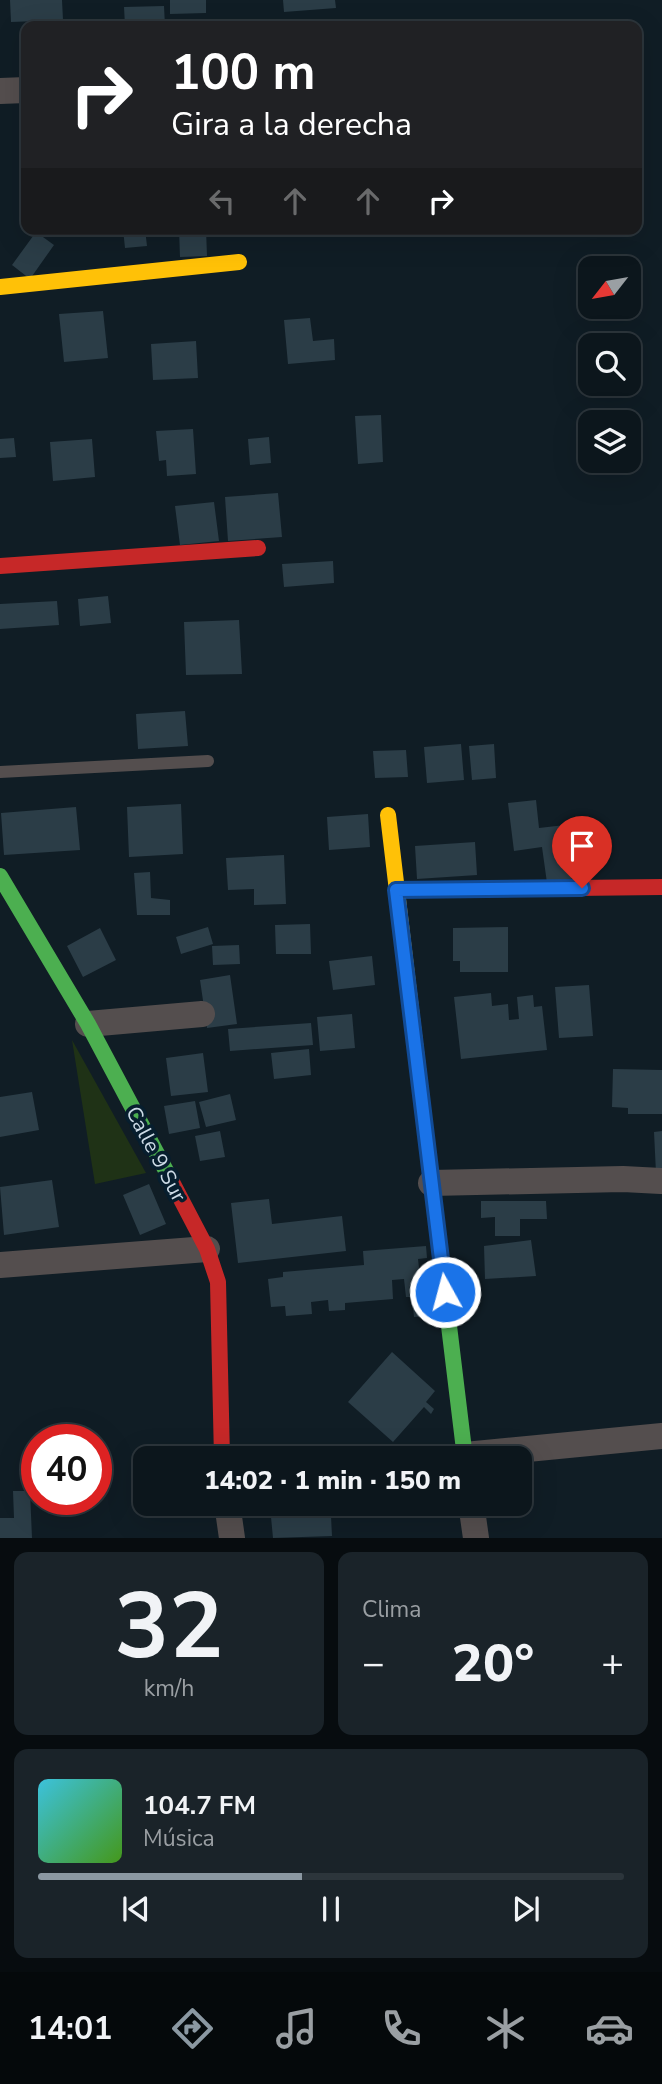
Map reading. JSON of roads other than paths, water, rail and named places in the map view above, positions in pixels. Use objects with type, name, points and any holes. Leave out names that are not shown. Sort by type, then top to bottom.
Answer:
[{"type":"street","points":[[0,91],[21,90]]},
{"type":"street","points":[[0,288],[239,262]]},
{"type":"street","points":[[0,566],[258,548]]},
{"type":"street","points":[[388,815],[464,1446]]},
{"type":"street","name":"Calle 9 Sur","points":[[0,876],[14,910],[88,1024],[206,1249],[218,1282],[221,1446]]},
{"type":"street","points":[[396,890],[662,887]]},
{"type":"street","points":[[88,1024],[202,1014]]},
{"type":"street","points":[[431,1183],[623,1179],[661,1181]]},
{"type":"street","points":[[0,1265],[206,1249]]},
{"type":"street","points":[[532,1449],[662,1436]]},
{"type":"street","points":[[229,1516],[232,1538]]},
{"type":"street","points":[[473,1516],[476,1538]]},
{"type":"lane","points":[[0,772],[208,761]]}]
